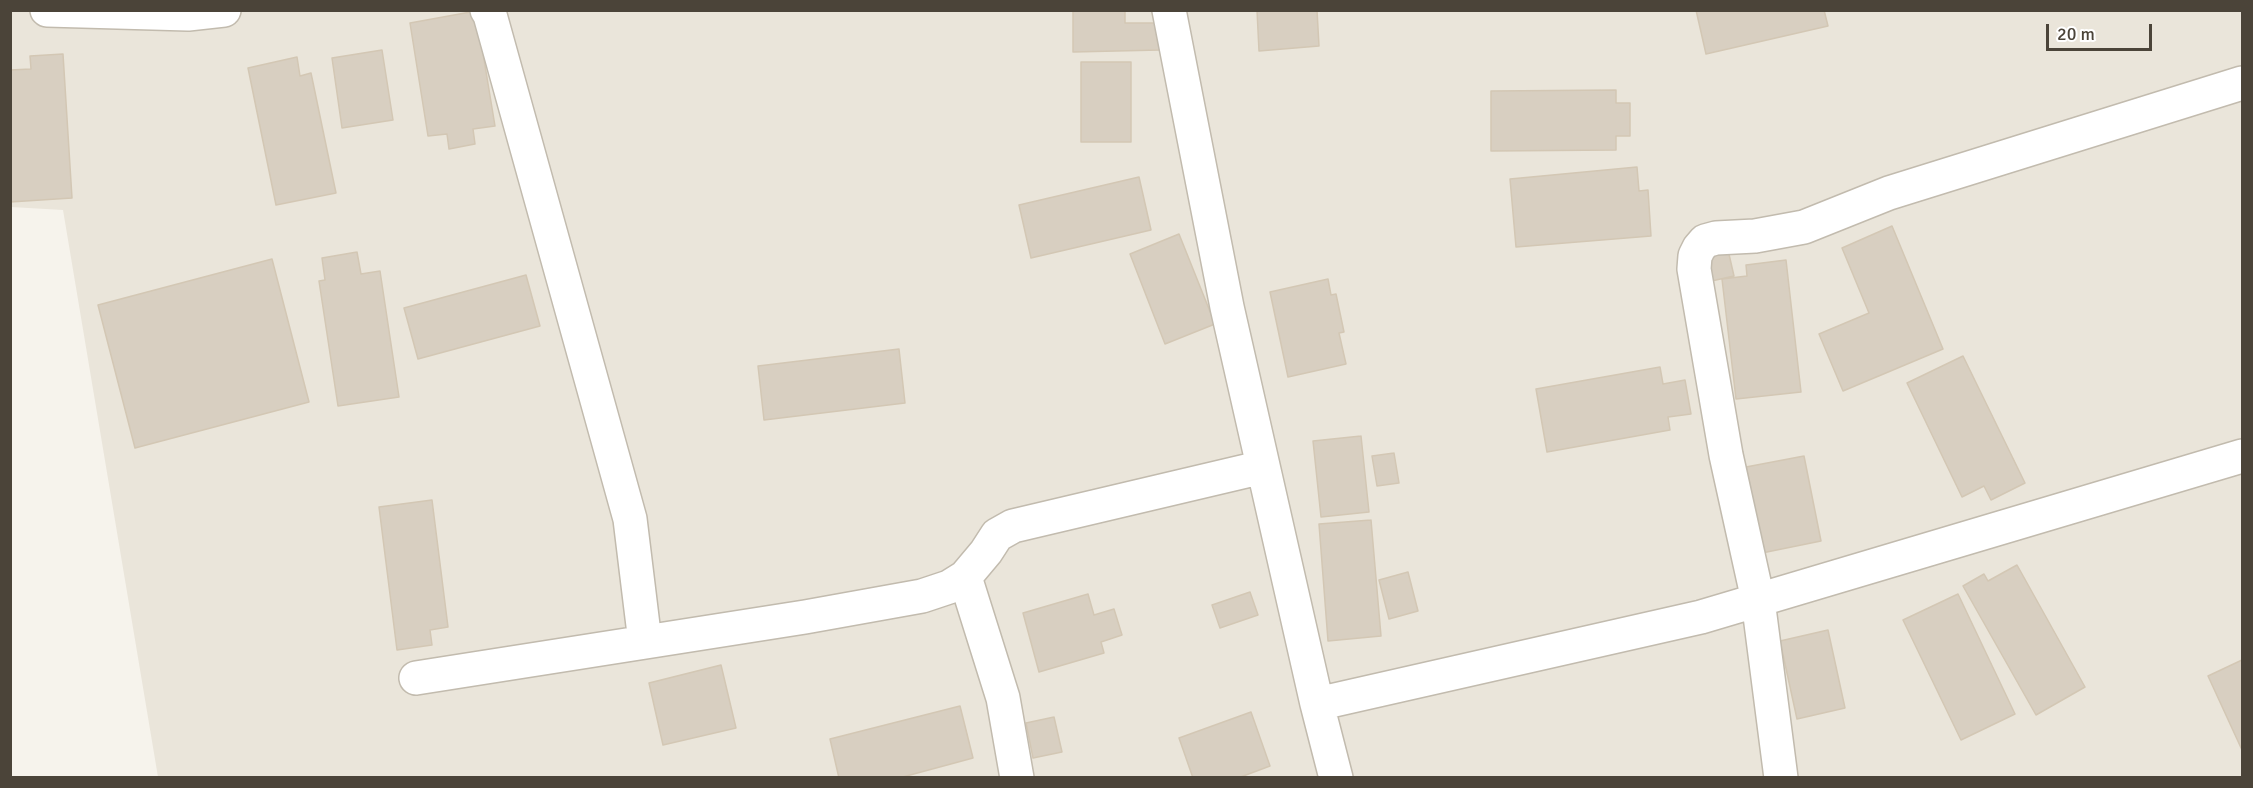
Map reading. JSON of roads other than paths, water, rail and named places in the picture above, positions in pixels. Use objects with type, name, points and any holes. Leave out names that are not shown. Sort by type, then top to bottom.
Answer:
[{"type":"street","points":[[47,10],[188,14],[224,10]]},
{"type":"street","points":[[487,10],[630,519],[645,642]]},
{"type":"street","points":[[1169,10],[1227,308],[1317,704],[1336,777]]},
{"type":"street","points":[[1781,777],[1758,600],[1726,455],[1694,269],[1698,248],[1705,241],[1716,238],[1755,236],[1804,226],[1889,193],[2242,83]]},
{"type":"street","points":[[1317,704],[1701,617],[2242,456]]},
{"type":"street","points":[[416,678],[922,596],[949,587],[965,577],[998,535],[1013,526],[1263,467]]},
{"type":"street","points":[[965,577],[1003,698],[1017,777]]}]
